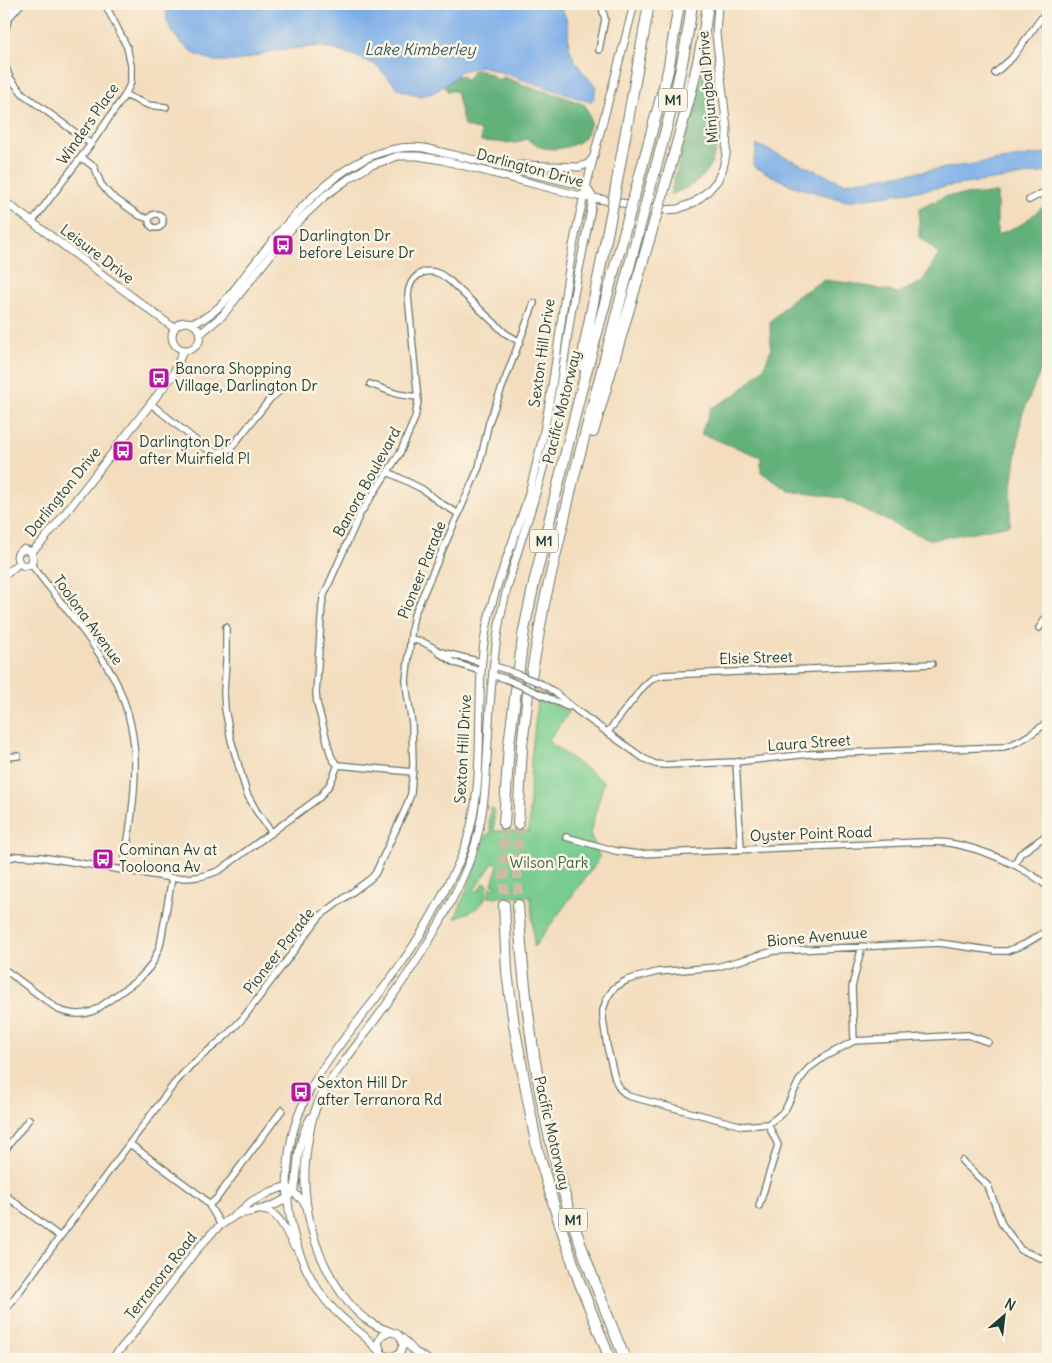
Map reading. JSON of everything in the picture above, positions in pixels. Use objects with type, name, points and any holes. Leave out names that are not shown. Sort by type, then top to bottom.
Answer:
[{"type":"highway","points":[[580,395],[584,344],[617,182],[649,4]]},
{"type":"highway","name":"Pacific Motorway","points":[[504,824],[509,744],[524,630],[580,395],[668,71],[679,4]]},
{"type":"highway","name":"Pacific Motorway","points":[[518,824],[522,746],[528,694],[544,604],[574,476],[678,79],[692,4]]},
{"type":"highway","points":[[574,476],[584,461],[662,196],[694,83],[708,4]]},
{"type":"highway","name":"Pacific Motorway","points":[[504,905],[507,972],[514,1025],[537,1148],[579,1281],[610,1359]]},
{"type":"highway","name":"Pacific Motorway","points":[[518,905],[523,978],[536,1077],[552,1147],[568,1207],[625,1359]]},
{"type":"street","points":[[4,4],[14,11]]},
{"type":"street","points":[[4,32],[9,18],[21,4]]},
{"type":"street","name":"Winders Place","points":[[32,222],[91,144],[125,95],[131,82],[132,65],[127,47],[105,4]]},
{"type":"street","points":[[599,50],[605,19],[601,4]]},
{"type":"street","name":"Sexton Hill Drive","points":[[384,1354],[327,1301],[302,1261],[290,1221],[289,1154],[291,1140],[299,1112],[309,1091],[331,1056],[412,949],[433,914],[462,857],[472,821],[477,788],[480,671],[486,630],[504,566],[526,502],[545,426],[564,297],[586,186],[634,4]]},
{"type":"street","name":"Minjungbal Drive","points":[[593,198],[661,210],[678,209],[702,198],[717,181],[724,162],[727,143],[717,44],[718,4]]},
{"type":"street","points":[[995,73],[1012,58],[1048,9]]},
{"type":"street","points":[[4,63],[10,78],[23,94],[91,144]]},
{"type":"street","points":[[125,95],[148,105],[166,107]]},
{"type":"street","name":"Darlington Drive","points":[[191,323],[206,317],[220,305],[290,220],[312,197],[349,168],[370,156],[394,148],[418,147],[586,186],[593,198]]},
{"type":"street","points":[[507,167],[522,165],[581,167],[590,163],[595,153]]},
{"type":"street","name":"Darlington Drive","points":[[200,334],[223,315],[291,230],[307,213],[326,195],[347,180],[381,161],[398,156],[418,156],[593,198]]},
{"type":"street","points":[[81,157],[94,167],[101,184],[110,195],[142,217],[149,219]]},
{"type":"street","points":[[1029,200],[1048,190]]},
{"type":"street","name":"Sexton Hill Drive","points":[[427,1359],[415,1352],[397,1334],[370,1323],[360,1315],[343,1296],[320,1255],[308,1208],[305,1185],[310,1128],[315,1111],[334,1076],[423,952],[445,912],[475,844],[484,805],[492,675],[500,620],[507,588],[540,483],[555,420],[573,301],[593,198]]},
{"type":"street","name":"Leisure Drive","points":[[4,201],[174,328]]},
{"type":"street","name":"Banora Boulevard","points":[[338,764],[334,761],[330,752],[317,704],[316,693],[322,605],[355,524],[400,453],[415,418],[417,397],[408,295],[408,289],[412,280],[422,273],[432,272],[441,274],[503,332],[520,342]]},
{"type":"street","name":"Pioneer Parade","points":[[4,1312],[174,1084],[190,1066],[227,1035],[244,1017],[320,916],[375,874],[409,801],[412,787],[412,724],[406,680],[414,615],[479,467],[489,422],[534,303]]},
{"type":"street","points":[[179,323],[191,323],[197,327],[200,334],[199,342],[194,348],[187,351],[179,349],[172,342],[174,328],[179,323]]},
{"type":"street","name":"Darlington Drive","points":[[31,552],[56,525],[173,375],[183,350]]},
{"type":"street","points":[[370,384],[397,394],[417,397]]},
{"type":"street","points":[[150,404],[205,448],[213,452],[222,453],[230,448],[273,395],[286,386]]},
{"type":"street","points":[[1048,415],[1048,434]]},
{"type":"street","points":[[388,472],[418,487],[459,514]]},
{"type":"street","points":[[24,549],[31,552],[33,559],[31,564],[24,566],[19,564],[17,559],[19,552],[24,549]]},
{"type":"street","points":[[4,576],[19,564]]},
{"type":"street","name":"Toolona Avenue","points":[[31,564],[105,662],[117,683],[128,713],[135,763],[134,803],[123,870]]},
{"type":"street","points":[[1039,628],[1048,614]]},
{"type":"street","points":[[226,627],[224,692],[231,740],[247,794],[272,833]]},
{"type":"street","points":[[411,638],[450,655],[494,666]]},
{"type":"street","points":[[434,648],[452,662],[492,675]]},
{"type":"street","name":"Elsie Street","points":[[608,733],[643,687],[653,678],[663,675],[932,664]]},
{"type":"street","name":"Laura Street","points":[[494,666],[542,684],[643,758],[655,764],[673,766],[736,762],[809,754],[1003,747],[1023,739],[1048,722]]},
{"type":"street","name":"Laura Street","points":[[492,675],[506,679],[581,714]]},
{"type":"street","points":[[4,757],[18,756]]},
{"type":"street","points":[[736,762],[741,850]]},
{"type":"street","points":[[4,859],[8,857],[29,856],[172,878],[192,878],[209,875],[220,870],[320,797],[330,784],[338,764],[412,772]]},
{"type":"street","points":[[1014,865],[1020,854],[1048,834]]},
{"type":"street","name":"Oyster Point Road","points":[[566,837],[616,851],[638,854],[947,842],[971,848],[1014,865],[1029,873],[1048,888]]},
{"type":"street","points":[[4,969],[60,1010],[77,1014],[90,1013],[139,979],[157,955],[172,878]]},
{"type":"street","name":"Bione Avenuue","points":[[768,1124],[743,1126],[628,1096],[620,1089],[615,1079],[603,1019],[603,1010],[607,998],[614,988],[622,982],[635,977],[657,972],[717,967],[774,951],[938,943],[1002,952],[1016,948],[1048,930]]},
{"type":"street","points":[[854,1041],[852,987],[862,946]]},
{"type":"street","points":[[759,1206],[778,1145],[768,1124],[785,1110],[809,1068],[824,1057],[854,1041],[968,1035],[988,1042]]},
{"type":"street","points":[[209,1205],[217,1198],[282,1110]]},
{"type":"street","points":[[308,1208],[289,1192],[296,1184],[298,1154],[304,1132],[315,1111]]},
{"type":"street","points":[[4,1151],[29,1119]]},
{"type":"street","points":[[130,1144],[202,1197],[221,1225]]},
{"type":"street","points":[[962,1161],[988,1186],[1002,1224],[1021,1250],[1048,1261]]},
{"type":"street","name":"Terranora Road","points":[[237,1214],[259,1210],[283,1200],[289,1192]]},
{"type":"street","name":"Terranora Road","points":[[112,1359],[194,1253],[221,1225],[258,1198],[289,1192]]},
{"type":"street","points":[[4,1194],[60,1237]]},
{"type":"street","points":[[259,1210],[267,1211],[277,1218],[284,1227],[302,1261]]},
{"type":"street","points":[[384,1354],[395,1356],[401,1351],[403,1343],[397,1334],[387,1332],[381,1336],[378,1345],[384,1354],[401,1359]]},
{"type":"green space","points":[[705,65],[709,76],[717,130],[714,156],[707,172],[698,181],[670,195]]},
{"type":"green space","points":[[473,70],[483,70],[497,80],[504,77],[585,105],[590,120],[588,132],[579,142],[551,149],[537,146],[526,139],[516,143],[481,141],[481,131],[464,126],[456,91],[447,91],[445,86],[457,76],[463,76],[464,80],[468,79]]},
{"type":"green space","points":[[997,193],[997,235],[1022,224],[1048,203],[1048,353],[1022,415],[1011,494],[1010,525],[932,540],[900,527],[841,498],[789,491],[761,472],[761,457],[701,434],[711,408],[735,395],[764,368],[771,349],[770,322],[792,299],[824,280],[856,284],[898,293],[922,282],[939,254],[919,237],[919,209],[946,196]]},
{"type":"green space","name":"Wilson Park","points":[[538,697],[568,712],[548,741],[604,782],[590,833],[600,858],[534,947],[531,897],[488,897],[491,886],[496,888],[497,886],[492,884],[498,865],[494,862],[474,890],[477,892],[484,883],[488,885],[486,896],[481,905],[455,919],[486,835],[491,833],[489,821],[491,808],[494,809],[494,831],[529,831],[531,759]]},
{"type":"water","name":"Lake Kimberley","points":[[166,4],[558,4],[564,13],[568,26],[569,45],[572,55],[596,86],[594,98],[590,102],[482,66],[461,71],[447,84],[433,93],[419,96],[400,90],[376,65],[353,55],[320,46],[277,50],[237,61],[214,61],[195,54],[179,41],[167,21]]},
{"type":"water","points":[[757,145],[844,183],[1048,153],[1048,172],[846,201],[790,185],[753,166]]},
{"type":"tunnel","points":[[504,824],[504,905]]},
{"type":"tunnel","points":[[518,824],[518,905]]},
{"type":"place","name":"Darlington Dr before Leisure Dr","points":[[283,245]]},
{"type":"place","name":"Banora Shopping Village, Darlington Dr","points":[[159,378]]},
{"type":"place","name":"Darlington Dr after Muirfield Pl","points":[[123,451]]},
{"type":"place","name":"Cominan Av at Tooloona Av","points":[[103,859]]},
{"type":"place","name":"Sexton Hill Dr after Terranora Rd","points":[[301,1092]]}]
